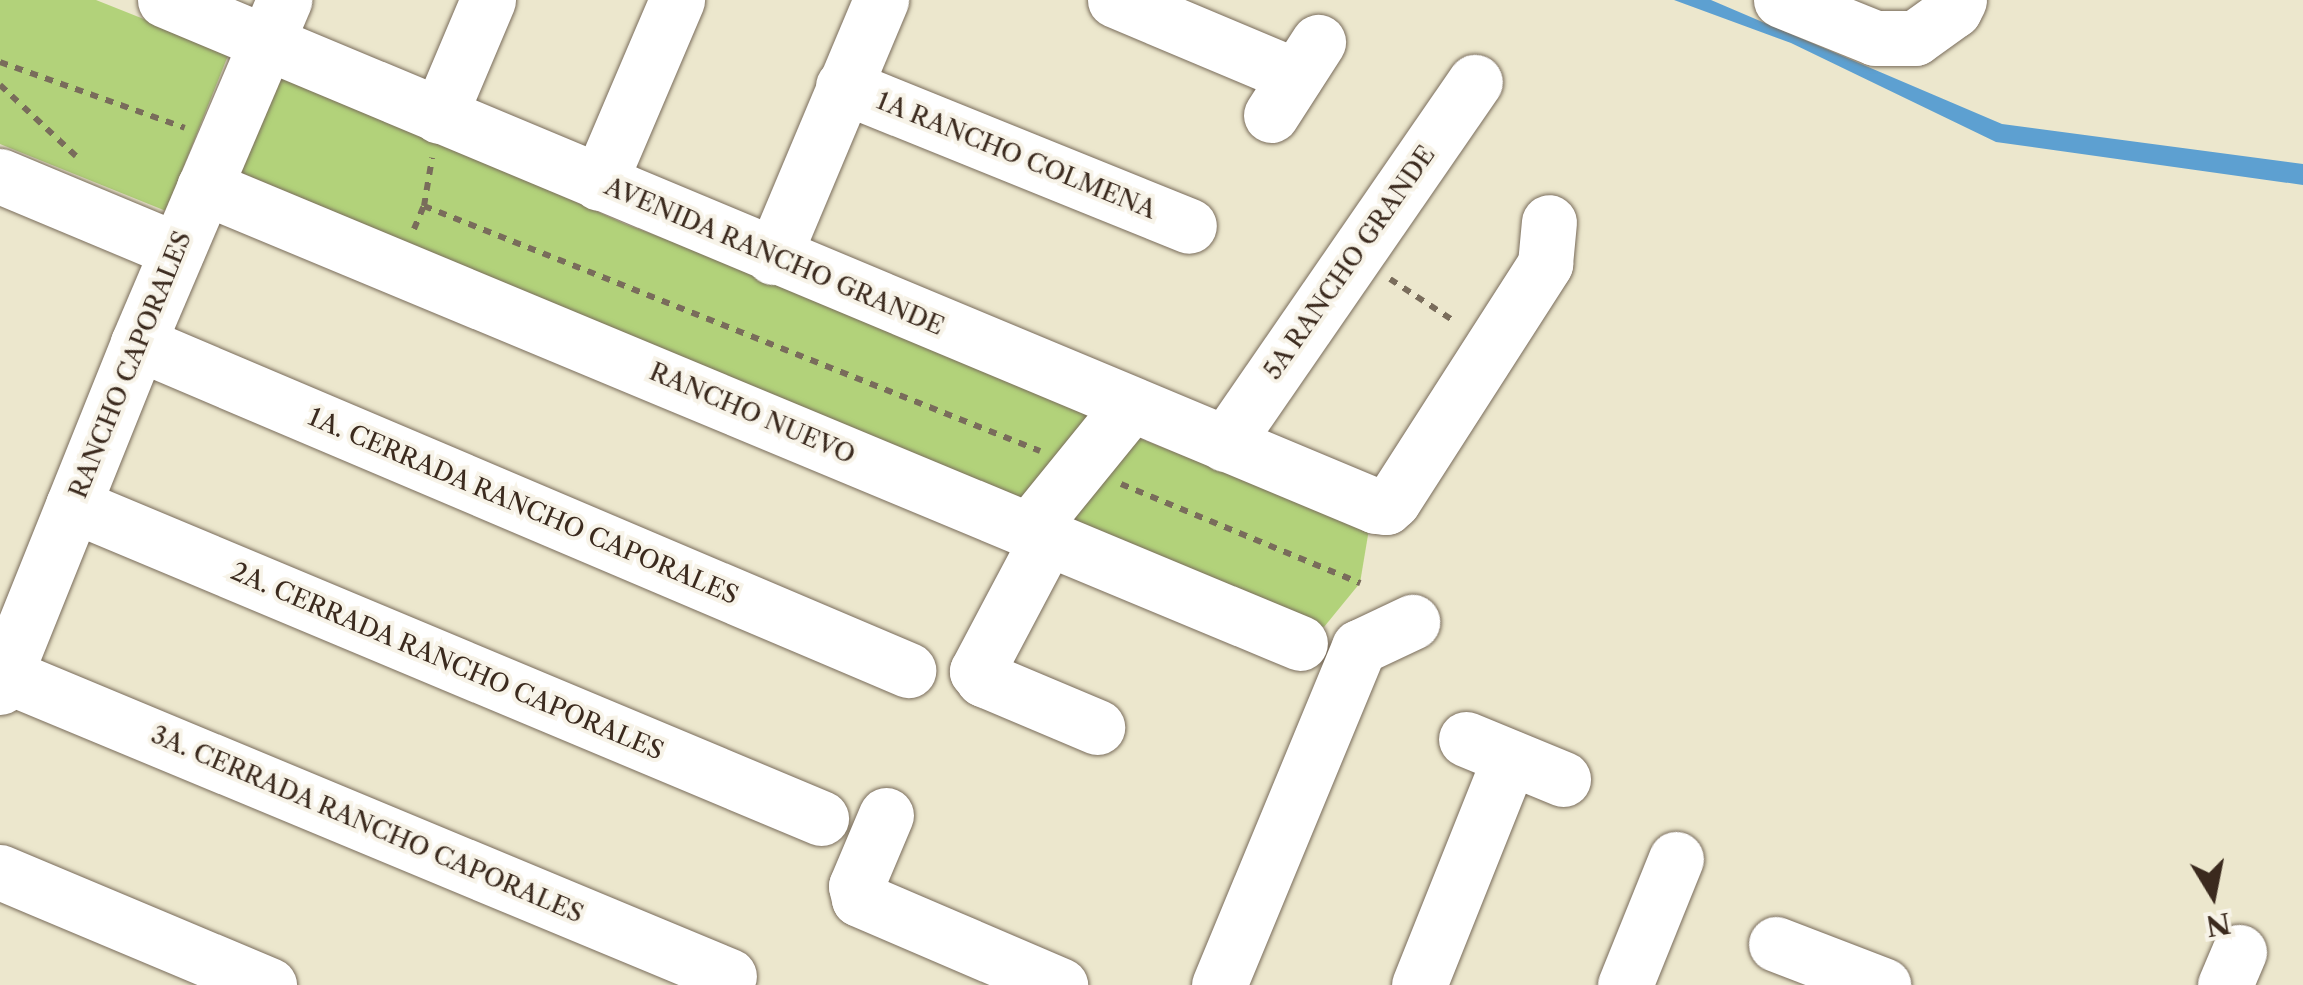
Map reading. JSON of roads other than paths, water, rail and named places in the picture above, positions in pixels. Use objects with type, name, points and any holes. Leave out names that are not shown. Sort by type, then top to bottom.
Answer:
[{"type":"street","name":"AVENIDA RANCHO GRANDE","points":[[165,0],[275,22],[439,116],[1129,406],[1386,507],[1545,264],[1549,222]]},
{"type":"street","points":[[439,116],[488,0]]},
{"type":"street","points":[[599,184],[677,0]]},
{"type":"street","points":[[774,257],[881,0]]},
{"type":"street","points":[[1115,0],[1295,78]]},
{"type":"street","points":[[1781,0],[1875,38],[1915,38],[1954,10],[1959,0]]},
{"type":"street","name":"RANCHO CAPORALES","points":[[2,681],[138,343],[275,22]]},
{"type":"street","name":"5A RANCHO GRANDE","points":[[1225,444],[1475,82]]},
{"type":"street","name":"1A RANCHO COLMENA","points":[[843,86],[1187,229]]},
{"type":"street","name":"RANCHO NUEVO","points":[[214,164],[398,266],[1012,534],[1300,643]]},
{"type":"street","points":[[0,176],[178,250]]},
{"type":"street","name":"1A. CERRADA RANCHO CAPORALES","points":[[138,343],[910,667]]},
{"type":"street","points":[[1098,727],[983,679],[977,671],[1012,534],[1082,468],[1129,406]]},
{"type":"street","name":"2A. CERRADA RANCHO CAPORALES","points":[[73,505],[820,820]]},
{"type":"street","points":[[1219,985],[1359,647],[1412,622]]},
{"type":"street","name":"3A. CERRADA RANCHO CAPORALES","points":[[2,681],[734,965]]},
{"type":"street","points":[[1418,985],[1488,748],[1563,779]]},
{"type":"street","points":[[886,815],[856,886],[860,900],[1060,985]]},
{"type":"street","points":[[1625,985],[1676,858]]},
{"type":"street","points":[[0,872],[269,985]]},
{"type":"street","points":[[1776,944],[1849,979]]},
{"type":"water","points":[[1674,0],[1711,0],[2002,124],[2303,164],[2303,185],[1996,142],[1791,43]]}]
